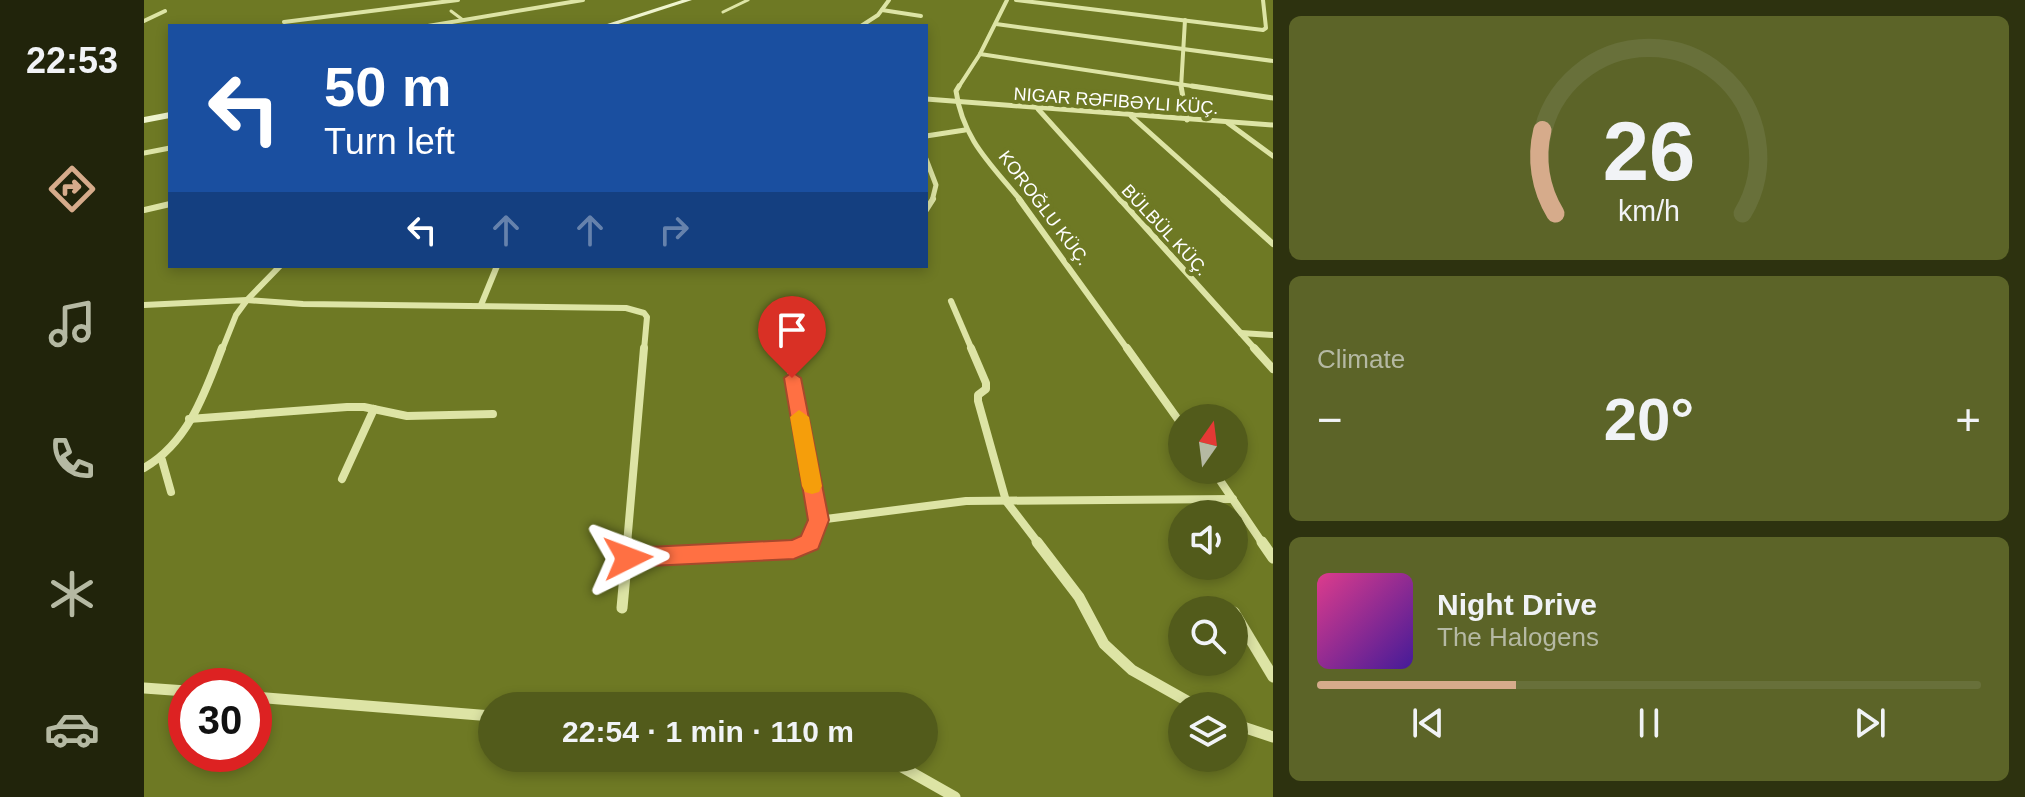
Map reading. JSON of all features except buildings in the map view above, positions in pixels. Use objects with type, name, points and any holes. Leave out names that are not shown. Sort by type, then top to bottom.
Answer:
[{"type":"main road","points":[[611,24],[689,0]]},
{"type":"main road","points":[[144,120],[168,115]]},
{"type":"street","points":[[284,22],[458,0]]},
{"type":"street","points":[[440,24],[583,0]]},
{"type":"street","points":[[864,24],[882,10],[889,0]]},
{"type":"street","points":[[957,102],[956,91],[980,54],[1007,0]]},
{"type":"street","points":[[1016,0],[1263,30],[1266,28],[1263,0]]},
{"type":"street","points":[[882,10],[921,16]]},
{"type":"street","points":[[144,21],[165,11]]},
{"type":"street","points":[[1266,17],[1273,17]]},
{"type":"street","points":[[1185,20],[1182,84],[1183,112],[1187,120]]},
{"type":"street","points":[[996,24],[1273,61]]},
{"type":"street","points":[[980,54],[1273,98]]},
{"type":"street","name":"NIGAR RƏFIBƏYLI KÜÇ.","points":[[928,99],[1273,125]]},
{"type":"street","name":"KOROĞLU KÜÇ.","points":[[957,102],[965,130],[1031,214],[1168,405]]},
{"type":"street","name":"BÜLBÜL KÜÇ.","points":[[1038,109],[1273,369]]},
{"type":"street","points":[[1131,116],[1273,244]]},
{"type":"street","points":[[1227,123],[1273,156]]},
{"type":"street","points":[[928,136],[965,130]]},
{"type":"street","points":[[144,153],[168,148]]},
{"type":"street","points":[[928,163],[938,184],[936,198],[928,208]]},
{"type":"street","points":[[144,210],[168,204]]},
{"type":"street","points":[[144,468],[162,460],[189,419],[236,315],[278,268]]},
{"type":"street","points":[[481,305],[496,268]]},
{"type":"street","points":[[144,305],[247,300],[303,304],[637,309],[647,317],[622,608]]},
{"type":"street","points":[[951,301],[986,383],[986,389],[978,395],[978,401],[1006,501],[1079,597],[1104,644],[1132,670],[1171,692]]},
{"type":"street","points":[[628,558],[794,550],[810,542],[818,520],[782,322]]},
{"type":"street","points":[[1240,332],[1273,335]]},
{"type":"street","points":[[189,419],[347,407],[407,416],[493,414]]},
{"type":"street","points":[[342,479],[374,409]]},
{"type":"street","points":[[162,460],[171,492]]},
{"type":"street","points":[[1223,484],[1273,558]]},
{"type":"street","points":[[818,520],[924,505],[1006,501],[1233,499]]},
{"type":"street","points":[[1248,635],[1273,677]]},
{"type":"street","points":[[144,688],[168,690]]},
{"type":"street","points":[[272,698],[478,715]]},
{"type":"street","points":[[1248,729],[1273,737]]},
{"type":"street","points":[[911,772],[955,797]]},
{"type":"lane","points":[[723,12],[748,0]]},
{"type":"lane","points":[[451,11],[463,20]]},
{"type":"slow traffic","points":[[799,417],[812,486]]},
{"type":"route","points":[[628,558],[794,550],[810,542],[818,520],[792,378]]}]
